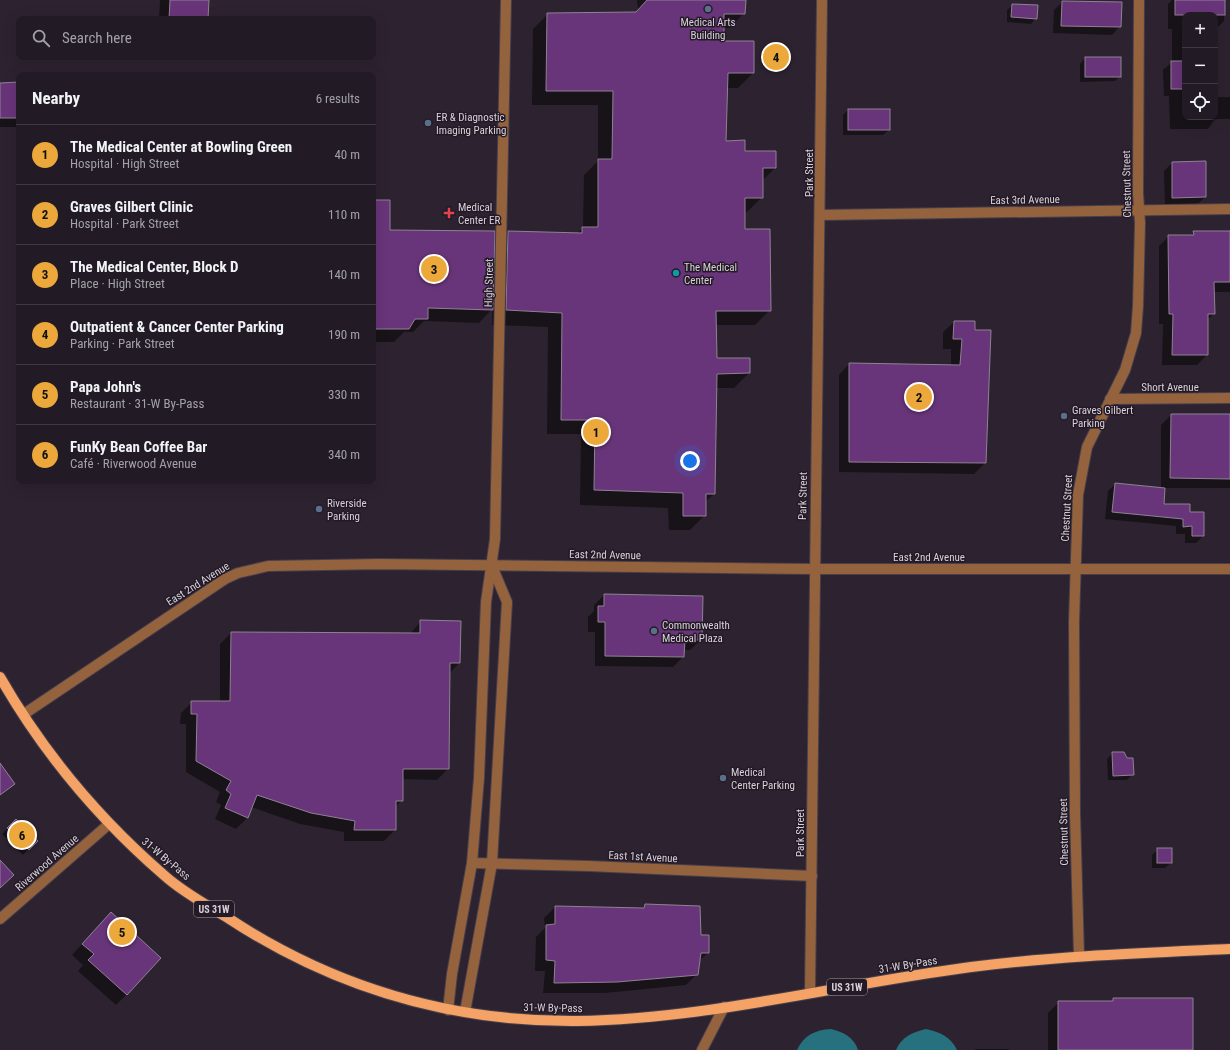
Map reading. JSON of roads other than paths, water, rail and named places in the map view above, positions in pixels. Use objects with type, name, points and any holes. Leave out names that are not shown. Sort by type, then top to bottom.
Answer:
[{"type":"main road","name":"31-W By-Pass","points":[[0,677],[51,753],[109,824],[168,879],[259,939],[349,982],[398,998],[448,1010],[524,1019],[577,1021],[637,1018],[724,1007],[969,968],[1079,956],[1230,949]]},
{"type":"street","name":"High Street","points":[[448,1010],[452,974],[472,862],[479,778],[486,602],[496,531],[506,0]]},
{"type":"street","name":"Park Street","points":[[810,993],[822,0]]},
{"type":"street","name":"Chestnut Street","points":[[1079,956],[1075,814],[1074,622],[1078,495],[1084,458],[1127,364],[1136,332],[1140,211],[1139,0]]},
{"type":"street","name":"East 3rd Avenue","points":[[820,215],[1230,209]]},
{"type":"street","name":"Short Avenue","points":[[1110,399],[1230,398]]},
{"type":"street","name":"East 2nd Avenue","points":[[24,714],[190,601],[225,579],[238,573],[268,566],[380,564],[814,569],[1230,569]]},
{"type":"street","points":[[465,1012],[492,863],[506,602],[492,566]]},
{"type":"street","name":"Riverwood Avenue","points":[[0,919],[109,824]]},
{"type":"street","name":"East 1st Avenue","points":[[472,862],[812,876]]},
{"type":"street","points":[[702,1050],[724,1007]]},
{"type":"water","points":[[831,1029],[851,1038],[858,1050],[797,1050],[803,1041],[811,1034]]},
{"type":"water","points":[[926,1029],[948,1038],[955,1045],[957,1050],[896,1050],[904,1038]]},
{"type":"place","name":"Medical Arts Building","points":[[708,9]]},
{"type":"place","name":"Outpatient & Cancer Center Parking","points":[[776,57]]},
{"type":"place","name":"ER & Diagnostic Imaging Parking","points":[[428,123]]},
{"type":"place","name":"Medical Center ER","points":[[449,213]]},
{"type":"place","name":"The Medical Center, Block D","points":[[434,269]]},
{"type":"place","name":"The Medical Center","points":[[676,273]]},
{"type":"place","name":"Graves Gilbert Clinic","points":[[919,397]]},
{"type":"place","name":"Graves Gilbert Parking","points":[[1064,416]]},
{"type":"place","name":"The Medical Center at Bowling Green","points":[[596,432]]},
{"type":"place","name":"Riverside Parking","points":[[319,509]]},
{"type":"place","name":"Commonwealth Medical Plaza","points":[[654,631]]},
{"type":"place","name":"Medical Center Parking","points":[[723,778]]},
{"type":"place","name":"FunKy Bean Coffee Bar","points":[[22,835]]},
{"type":"place","name":"Papa John's","points":[[122,932]]}]
